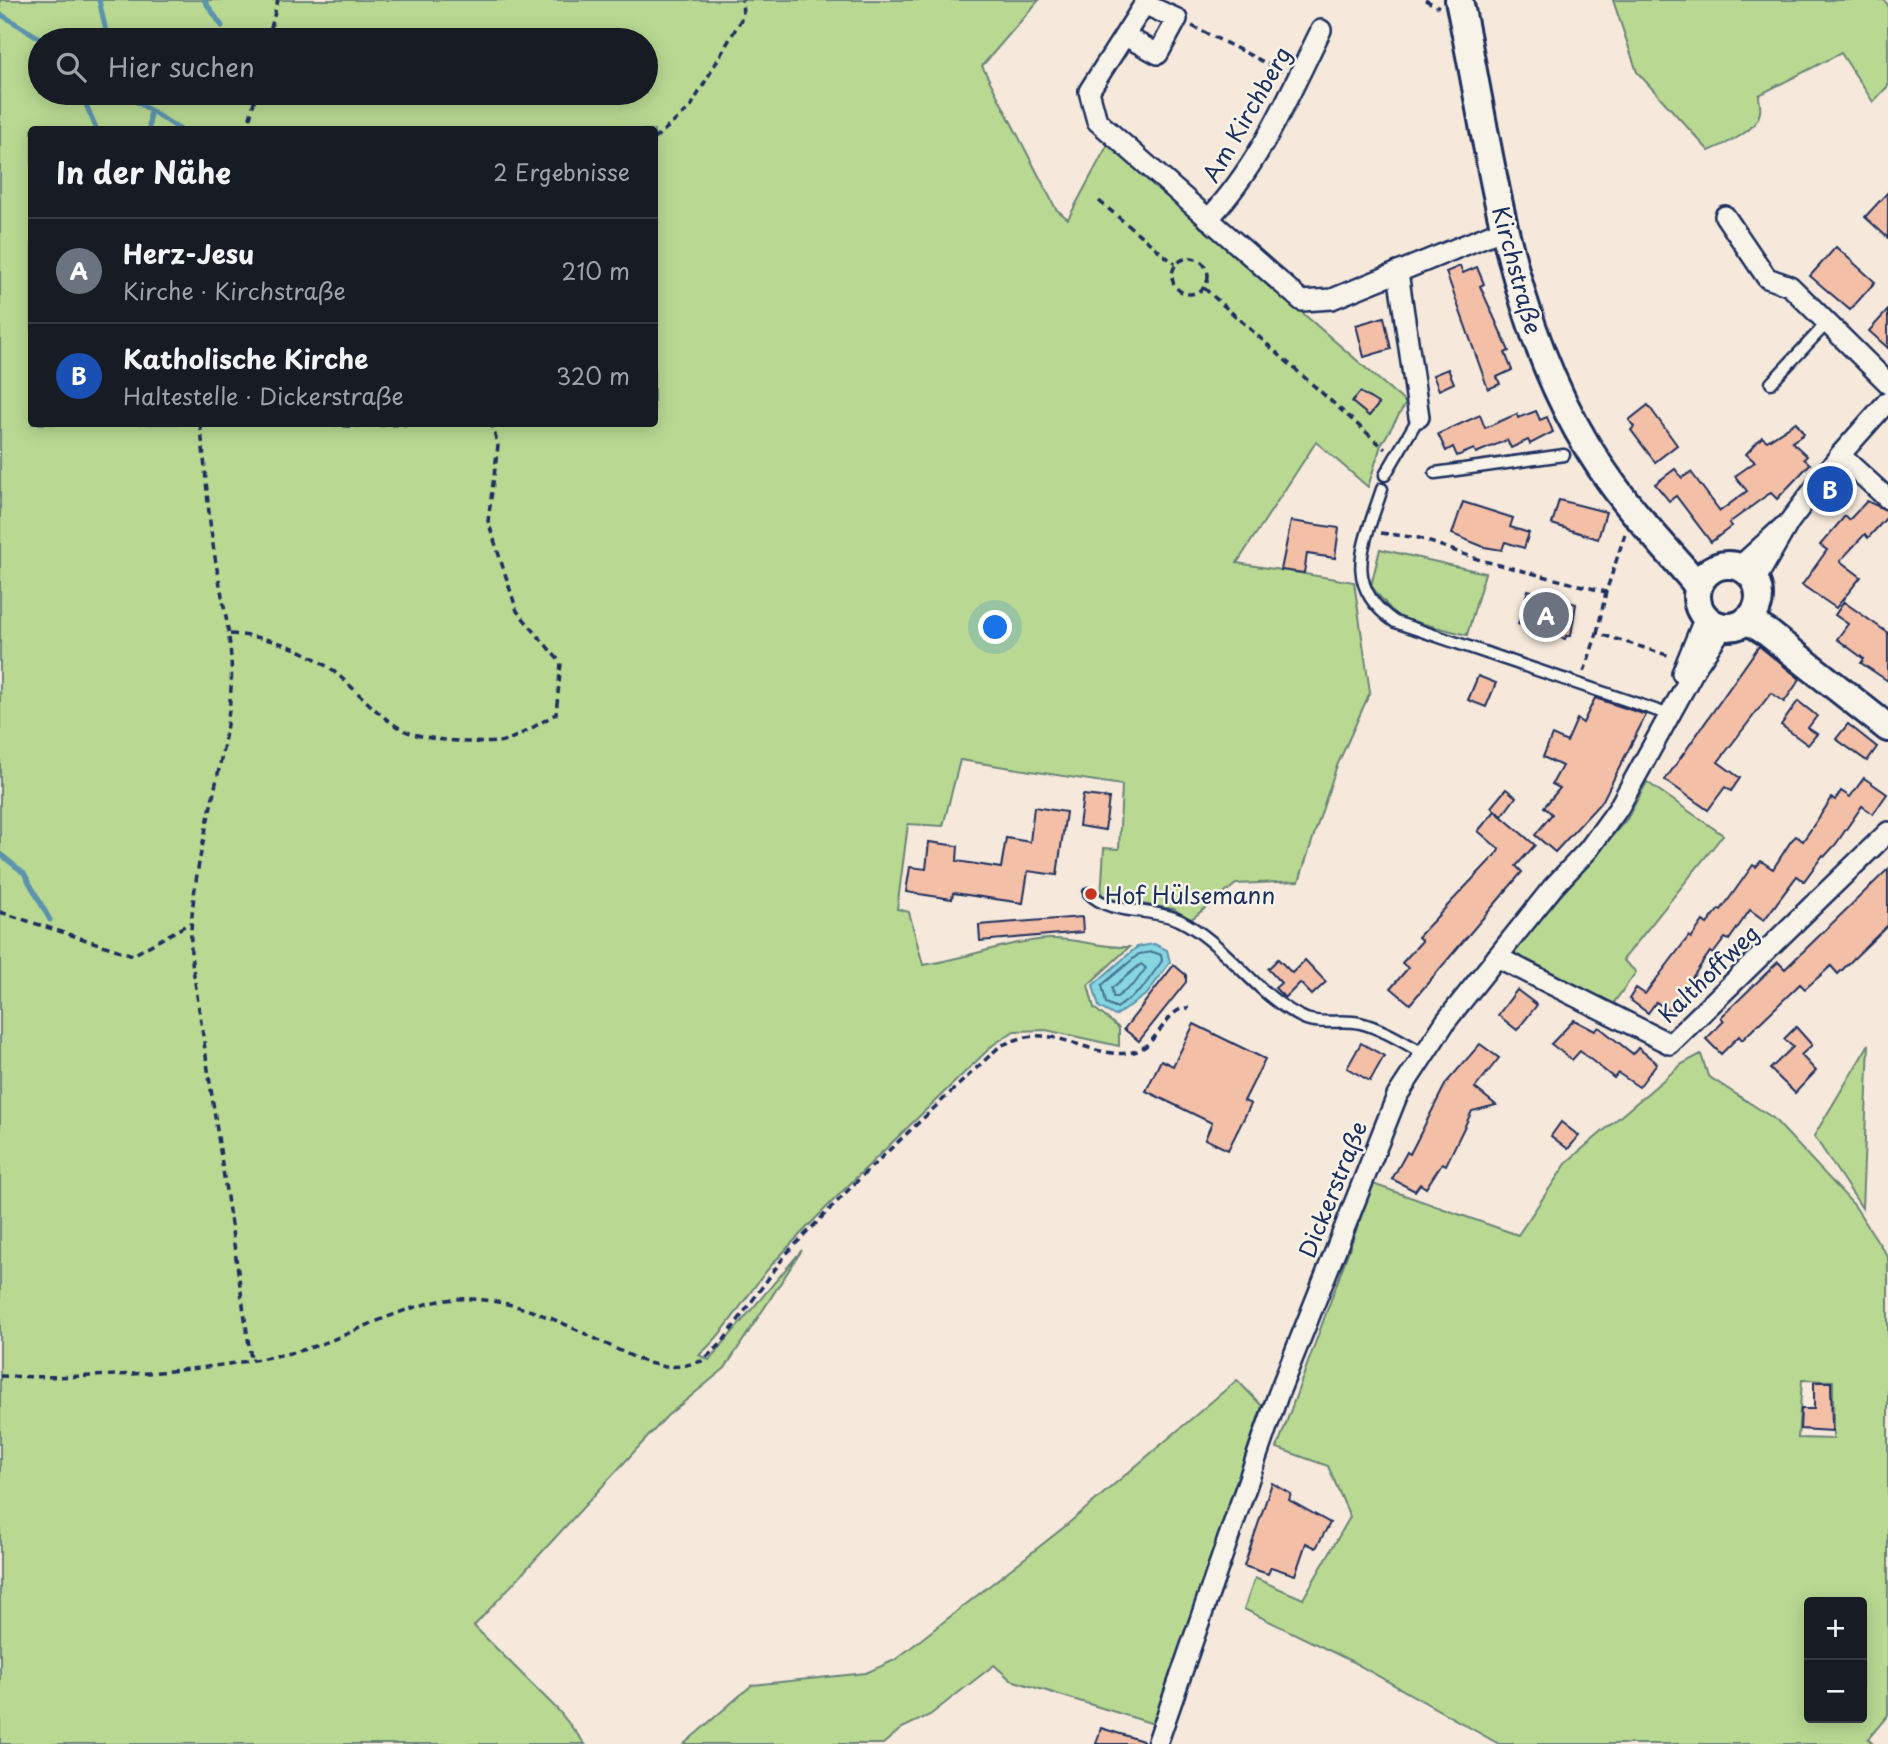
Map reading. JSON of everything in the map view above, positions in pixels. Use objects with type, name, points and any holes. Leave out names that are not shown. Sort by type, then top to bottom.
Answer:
[{"type":"street","name":"Kirchstraße","points":[[1458,0],[1504,229],[1522,295],[1553,380],[1597,460],[1636,512],[1692,556],[1768,633],[1888,728]]},
{"type":"street","name":"Am Kirchberg","points":[[1145,2],[1088,91],[1097,121],[1301,301],[1332,299],[1504,229]]},
{"type":"street","points":[[1125,36],[1158,54],[1177,19],[1145,2]]},
{"type":"street","name":"Am Kirchberg","points":[[1208,219],[1224,202],[1265,141],[1321,30]]},
{"type":"street","points":[[1725,216],[1767,278],[1790,286],[1888,383]]},
{"type":"street","points":[[1398,272],[1419,417]]},
{"type":"street","name":"Dickerstraße","points":[[1670,715],[1685,661],[1730,596],[1840,455],[1888,401]]},
{"type":"street","points":[[1840,455],[1888,499]]},
{"type":"street","name":"Dickerstraße","points":[[1157,1744],[1301,1336],[1391,1107],[1423,1052],[1553,887],[1588,850],[1618,809],[1701,658],[1730,596]]},
{"type":"street","name":"Kalthoffweg","points":[[1497,957],[1670,1044],[1888,832]]},
{"type":"lane","points":[[1771,383],[1827,323]]},
{"type":"lane","points":[[1385,475],[1419,417]]},
{"type":"lane","points":[[1435,473],[1564,454]]},
{"type":"lane","points":[[1381,489],[1359,572],[1376,609],[1395,622],[1670,715]]},
{"type":"lane","points":[[1089,893],[1097,902],[1107,906],[1165,915],[1194,928],[1274,997],[1307,1019],[1370,1026],[1423,1052]]},
{"type":"path","points":[[271,28],[278,0]]},
{"type":"path","points":[[658,136],[690,108],[743,16],[743,0]]},
{"type":"path","points":[[1177,19],[1297,78]]},
{"type":"path","points":[[248,126],[253,105]]},
{"type":"path","points":[[1099,201],[1175,264]]},
{"type":"path","points":[[1188,257],[1201,261],[1208,277],[1204,288],[1194,294],[1178,290],[1171,278],[1175,264],[1188,257]]},
{"type":"path","points":[[1204,288],[1396,459]]},
{"type":"path","points":[[200,427],[213,548],[230,634],[229,716],[191,895],[190,923],[195,992],[251,1359]]},
{"type":"path","points":[[230,634],[260,636],[294,647],[321,661],[380,715],[406,732],[432,737],[500,742],[556,714],[561,663],[517,611],[488,521],[498,446],[493,427]]},
{"type":"path","points":[[1580,684],[1597,632],[1606,592],[1636,512]]},
{"type":"path","points":[[1368,532],[1419,538],[1480,560],[1606,592]]},
{"type":"path","points":[[1597,632],[1685,661]]},
{"type":"path","points":[[0,912],[133,954],[190,923]]},
{"type":"path","points":[[0,1376],[107,1376],[291,1353],[424,1306],[471,1299],[533,1310],[645,1362],[665,1367],[702,1361],[721,1344],[786,1254],[866,1171],[1000,1045],[1020,1038],[1041,1036],[1111,1053],[1135,1051],[1153,1041],[1173,1014],[1189,1008]]},
{"type":"green space","points":[[0,0],[1039,0],[982,66],[1056,209],[1068,219],[1108,144],[1406,403],[1381,445],[1368,487],[1316,442],[1237,563],[1354,582],[1370,692],[1336,768],[1299,881],[1236,884],[1189,921],[1174,909],[1101,898],[1104,848],[1119,849],[1122,785],[960,760],[943,826],[908,824],[897,909],[909,912],[923,965],[1034,940],[1070,940],[1129,947],[1088,985],[1094,1008],[1119,1028],[1119,1046],[1046,1030],[1014,1031],[993,1045],[776,1260],[720,1333],[699,1355],[709,1360],[802,1250],[725,1368],[667,1416],[474,1626],[558,1710],[585,1744],[0,1744]]},
{"type":"green space","points":[[1613,0],[1884,0],[1888,5],[1888,86],[1873,102],[1841,53],[1759,95],[1760,112],[1753,126],[1709,151],[1637,72]]},
{"type":"green space","points":[[1380,549],[1485,573],[1467,635],[1397,617],[1371,586]]},
{"type":"green space","points":[[1647,782],[1723,835],[1623,960],[1636,972],[1610,1008],[1517,956],[1513,951],[1627,819]]},
{"type":"green space","points":[[1869,1044],[1862,1208],[1814,1136]]},
{"type":"green space","points":[[1701,1054],[1708,1076],[1773,1118],[1854,1205],[1888,1257],[1888,1715],[1868,1739],[1873,1744],[1499,1744],[1353,1662],[1244,1609],[1255,1578],[1303,1599],[1350,1517],[1328,1466],[1277,1448],[1373,1184],[1518,1235],[1568,1161],[1682,1064]],"holes":[[[1802,1380],[1833,1381],[1833,1439],[1798,1438]]]},
{"type":"green space","points":[[1237,1380],[1262,1406],[1154,1724],[1011,1680],[994,1665],[930,1715],[902,1728],[883,1744],[684,1744],[752,1685],[866,1673],[895,1660],[1063,1528]]},
{"type":"water","points":[[1154,944],[1167,950],[1170,962],[1147,994],[1115,1016],[1099,1007],[1093,985],[1137,947]]},
{"type":"building","points":[[1888,192],[1888,238],[1865,217]]},
{"type":"building","points":[[1836,247],[1875,282],[1850,310],[1810,276]]},
{"type":"building","points":[[1460,266],[1463,273],[1477,267],[1484,284],[1480,286],[1509,351],[1505,353],[1512,370],[1497,377],[1500,384],[1488,389],[1446,272]]},
{"type":"building","points":[[1888,310],[1888,348],[1869,331]]},
{"type":"building","points":[[1384,317],[1391,349],[1364,357],[1356,325]]},
{"type":"building","points":[[1448,369],[1454,383],[1439,390],[1433,375]]},
{"type":"building","points":[[1360,392],[1379,404],[1369,416],[1352,402]]},
{"type":"building","points":[[1648,405],[1677,445],[1655,462],[1631,430],[1634,427],[1629,420]]},
{"type":"building","points":[[1536,411],[1540,420],[1547,417],[1553,432],[1530,444],[1528,440],[1511,448],[1507,440],[1476,453],[1474,449],[1457,456],[1453,447],[1446,451],[1438,434],[1480,415],[1485,428],[1517,414],[1518,418]]},
{"type":"building","points":[[1796,422],[1804,434],[1792,442],[1807,456],[1804,459],[1810,464],[1777,499],[1771,493],[1767,495],[1729,523],[1732,526],[1711,542],[1676,496],[1669,501],[1655,484],[1675,469],[1682,478],[1691,472],[1720,511],[1747,491],[1735,476],[1755,462],[1746,454],[1762,437],[1767,441]]},
{"type":"building","points":[[1559,500],[1606,512],[1598,539],[1552,524]]},
{"type":"building","points":[[1867,501],[1888,511],[1888,516],[1868,538],[1865,534],[1840,561],[1861,577],[1836,608],[1802,585],[1827,550],[1820,545],[1845,516],[1849,520]]},
{"type":"building","points":[[1463,502],[1513,518],[1510,527],[1529,533],[1524,548],[1505,542],[1502,550],[1484,547],[1452,534]]},
{"type":"building","points":[[1291,521],[1339,528],[1335,558],[1307,554],[1304,573],[1281,570]]},
{"type":"building","points":[[1528,590],[1576,604],[1571,636],[1566,636],[1565,639],[1518,624]]},
{"type":"building","points":[[1844,602],[1888,633],[1888,681],[1861,663],[1864,659],[1837,639],[1848,624],[1835,615]]},
{"type":"building","points":[[1759,646],[1800,679],[1784,702],[1771,693],[1718,762],[1740,778],[1731,791],[1725,787],[1708,810],[1665,780]]},
{"type":"building","points":[[1478,676],[1496,683],[1486,707],[1468,700]]},
{"type":"building","points":[[1595,698],[1646,715],[1603,800],[1555,852],[1535,835],[1552,814],[1544,807],[1560,788],[1552,784],[1562,766],[1543,757],[1552,735],[1567,742],[1577,719],[1583,723]]},
{"type":"building","points":[[1798,701],[1817,716],[1808,728],[1817,734],[1808,745],[1781,725]]},
{"type":"building","points":[[1848,724],[1877,747],[1867,761],[1836,739]]},
{"type":"building","points":[[1864,778],[1887,794],[1873,814],[1862,806],[1836,844],[1823,855],[1804,881],[1797,876],[1764,920],[1750,910],[1729,940],[1725,938],[1713,954],[1710,952],[1669,1011],[1656,1002],[1648,1013],[1629,999],[1636,988],[1645,994],[1689,936],[1691,938],[1703,921],[1707,924],[1719,909],[1721,910],[1753,865],[1756,867],[1761,861],[1773,869],[1796,836],[1803,841],[1832,798],[1835,800],[1841,791],[1850,797]]},
{"type":"building","points":[[1506,789],[1516,797],[1502,816],[1491,807]]},
{"type":"building","points":[[1083,795],[1109,798],[1105,830],[1079,826]]},
{"type":"building","points":[[1034,807],[1066,812],[1057,875],[1028,871],[1023,903],[953,893],[952,899],[906,892],[910,867],[926,869],[929,842],[958,846],[957,861],[1001,868],[1006,838],[1030,842]]},
{"type":"building","points":[[1495,811],[1535,845],[1516,866],[1522,872],[1410,1004],[1391,988],[1408,968],[1402,963],[1422,941],[1418,937],[1498,852],[1499,849],[1478,831]]},
{"type":"building","points":[[1888,869],[1888,925],[1838,974],[1831,966],[1805,989],[1800,984],[1742,1040],[1739,1036],[1721,1054],[1706,1039],[1724,1021],[1721,1017],[1778,962],[1785,969]]},
{"type":"building","points":[[1082,917],[1083,932],[980,941],[979,925]]},
{"type":"building","points":[[1278,959],[1292,973],[1305,960],[1326,982],[1312,995],[1300,983],[1285,998],[1275,988],[1281,983],[1268,969]]},
{"type":"building","points":[[1174,965],[1186,975],[1186,982],[1139,1041],[1124,1029]]},
{"type":"building","points":[[1517,990],[1537,1005],[1517,1030],[1498,1015]]},
{"type":"building","points":[[1574,1020],[1595,1031],[1599,1027],[1633,1054],[1638,1048],[1657,1063],[1639,1087],[1618,1073],[1614,1078],[1580,1051],[1572,1060],[1551,1044]]},
{"type":"building","points":[[1194,1024],[1265,1059],[1244,1101],[1251,1104],[1228,1150],[1205,1139],[1212,1123],[1146,1091],[1161,1060],[1173,1066]]},
{"type":"building","points":[[1796,1027],[1812,1045],[1801,1055],[1816,1071],[1795,1093],[1770,1069],[1793,1047],[1784,1039]]},
{"type":"building","points":[[1361,1043],[1384,1056],[1370,1081],[1347,1068]]},
{"type":"building","points":[[1480,1044],[1499,1058],[1475,1088],[1496,1105],[1472,1111],[1446,1165],[1442,1163],[1426,1188],[1420,1184],[1415,1191],[1392,1179],[1407,1152],[1410,1154],[1446,1083]]},
{"type":"building","points":[[1561,1122],[1579,1136],[1568,1149],[1551,1136]]},
{"type":"building","points":[[1814,1382],[1831,1382],[1832,1431],[1800,1429],[1801,1409],[1814,1409]]},
{"type":"building","points":[[1272,1483],[1291,1494],[1289,1500],[1330,1523],[1316,1548],[1306,1543],[1295,1575],[1271,1567],[1268,1574],[1244,1566]]},
{"type":"building","points":[[1101,1728],[1143,1741],[1142,1744],[1096,1744]]},
{"type":"waterway","points":[[99,0],[105,28]]},
{"type":"waterway","points":[[204,0],[222,26]]},
{"type":"waterway","points":[[0,14],[28,31]]},
{"type":"waterway","points":[[86,105],[95,126]]},
{"type":"waterway","points":[[142,105],[175,126]]},
{"type":"waterway","points":[[149,126],[150,111]]},
{"type":"waterway","points":[[0,854],[24,873],[50,920]]},
{"type":"place","name":"Katholische Kirche","points":[[1830,489]]},
{"type":"place","name":"Herz-Jesu","points":[[1546,615]]},
{"type":"place","name":"Hof Hülsemann","points":[[1091,894]]}]
